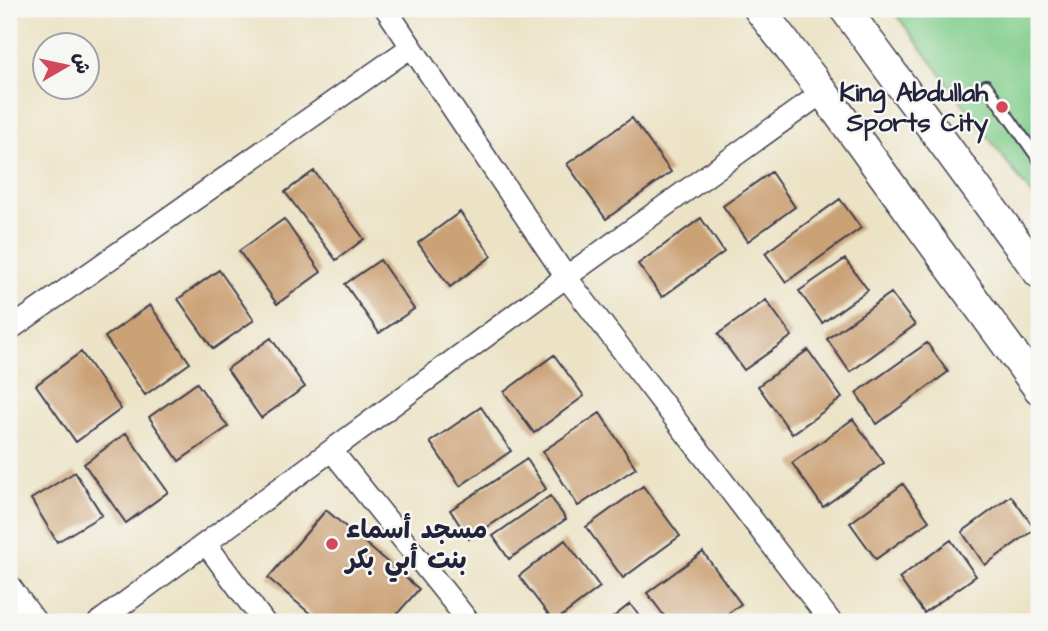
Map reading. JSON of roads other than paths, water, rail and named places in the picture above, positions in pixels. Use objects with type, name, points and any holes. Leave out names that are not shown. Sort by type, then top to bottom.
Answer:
[{"type":"main road","points":[[759,9],[823,92],[1039,389]]},
{"type":"main road","points":[[845,9],[1039,273]]},
{"type":"street","points":[[386,9],[566,278],[831,622]]},
{"type":"street","points":[[9,330],[411,47]]},
{"type":"street","points":[[99,622],[823,92]]},
{"type":"street","points":[[332,451],[460,620]]},
{"type":"street","points":[[206,544],[264,622]]},
{"type":"street","points":[[9,585],[36,622]]},
{"type":"lane","points":[[986,85],[1039,160]]},
{"type":"place","name":"King Abdullah Sports City","points":[[1002,107]]},
{"type":"place","name":"مسجد أسماء بنت أبي بكر","points":[[332,544]]}]
